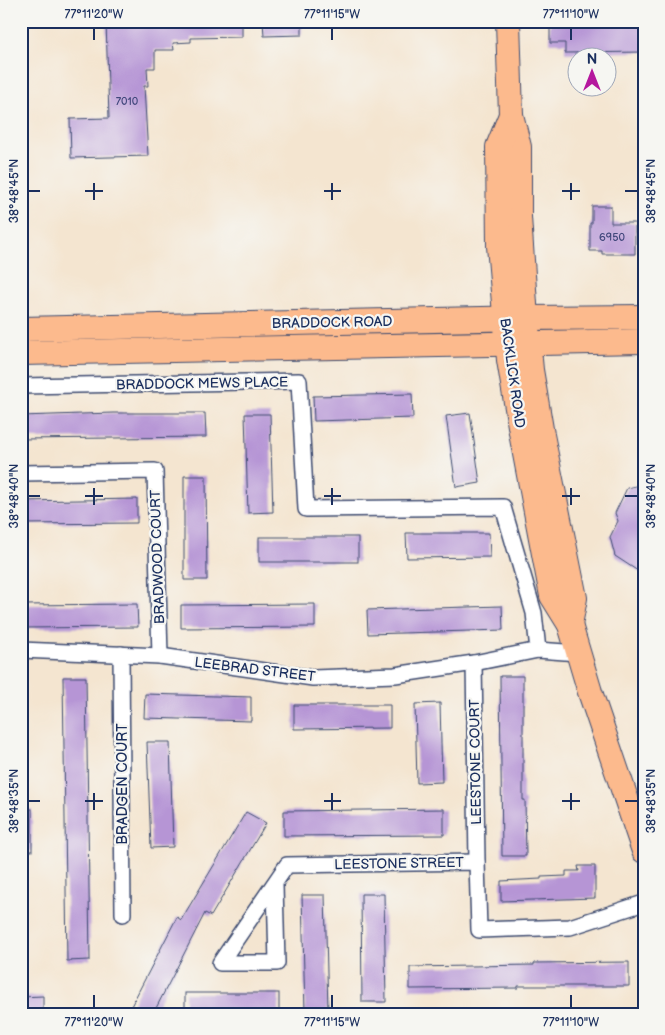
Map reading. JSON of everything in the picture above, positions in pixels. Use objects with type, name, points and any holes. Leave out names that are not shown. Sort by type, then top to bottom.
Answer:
[{"type":"main road","name":"BACKLICK ROAD","points":[[508,21],[510,115],[519,147],[516,318],[522,438],[552,596],[570,625],[644,851]]},
{"type":"main road","name":"BRADDOCK ROAD","points":[[21,329],[644,317]]},
{"type":"main road","name":"BRADDOCK ROAD","points":[[21,353],[644,341]]},
{"type":"street","name":"BRADDOCK MEWS PLACE","points":[[21,386],[299,381],[306,509],[503,507],[534,613],[538,650]]},
{"type":"street","name":"BRADWOOD COURT","points":[[21,473],[155,471],[160,656]]},
{"type":"street","name":"LEEBRAD STREET","points":[[21,650],[160,656],[313,678],[395,675],[474,663],[538,650],[578,654]]},
{"type":"street","name":"BRADGEN COURT","points":[[121,654],[123,914]]},
{"type":"street","name":"LEESTONE COURT","points":[[474,663],[476,862]]},
{"type":"street","name":"LEESTONE STREET","points":[[275,885],[277,963],[220,963],[287,865],[476,862],[479,930],[570,927],[644,903]]},
{"type":"building","points":[[106,21],[242,21],[242,37],[191,38],[191,42],[173,43],[174,50],[155,50],[155,68],[147,68],[148,86],[144,86],[148,156],[71,158],[70,119],[109,118]]},
{"type":"building","points":[[263,21],[302,21],[302,35],[264,36]]},
{"type":"building","points":[[550,21],[644,21],[644,52],[618,52],[618,48],[568,48],[568,53],[565,53],[565,43],[550,43]]},
{"type":"building","points":[[592,206],[611,206],[611,223],[635,223],[635,254],[602,254],[602,251],[590,251]]},
{"type":"building","points":[[412,394],[413,418],[314,421],[313,396]]},
{"type":"building","points":[[205,413],[206,437],[21,439],[21,416]]},
{"type":"building","points":[[470,413],[480,483],[456,487],[446,416]]},
{"type":"building","points":[[245,414],[270,414],[273,512],[248,513]]},
{"type":"building","points":[[184,476],[206,476],[207,580],[184,580]]},
{"type":"building","points":[[644,484],[644,575],[615,556],[610,537],[618,521],[615,513],[627,488]]},
{"type":"building","points":[[137,499],[137,523],[21,524],[21,501]]},
{"type":"building","points":[[406,533],[489,533],[490,557],[407,558]]},
{"type":"building","points":[[259,537],[358,537],[358,562],[259,562]]},
{"type":"building","points":[[137,604],[138,627],[21,628],[21,605]]},
{"type":"building","points":[[315,604],[315,627],[181,628],[181,605]]},
{"type":"building","points":[[502,606],[503,630],[368,634],[367,610]]},
{"type":"building","points":[[500,676],[523,676],[523,800],[525,800],[526,856],[502,856]]},
{"type":"building","points":[[63,677],[86,677],[90,960],[67,961]]},
{"type":"building","points":[[145,694],[251,697],[251,721],[144,718]]},
{"type":"building","points":[[440,703],[442,782],[417,783],[415,704]]},
{"type":"building","points":[[294,705],[390,705],[390,728],[294,729]]},
{"type":"building","points":[[147,742],[170,742],[173,847],[151,848]]},
{"type":"building","points":[[21,809],[32,809],[32,851],[21,851]]},
{"type":"building","points":[[444,809],[444,835],[284,836],[284,811]]},
{"type":"building","points":[[246,812],[266,823],[211,916],[205,913],[153,1014],[127,1014],[177,917],[181,920]]},
{"type":"building","points":[[578,866],[595,866],[595,898],[501,901],[501,881],[566,876],[566,871],[579,871]]},
{"type":"building","points":[[361,894],[384,894],[386,1002],[362,1002]]},
{"type":"building","points":[[302,895],[325,895],[328,1011],[305,1012]]},
{"type":"building","points":[[629,962],[629,986],[518,986],[518,988],[410,989],[410,967]]},
{"type":"building","points":[[185,993],[279,993],[279,1014],[185,1014]]},
{"type":"building","points":[[43,996],[43,1014],[21,1014],[21,997]]}]
